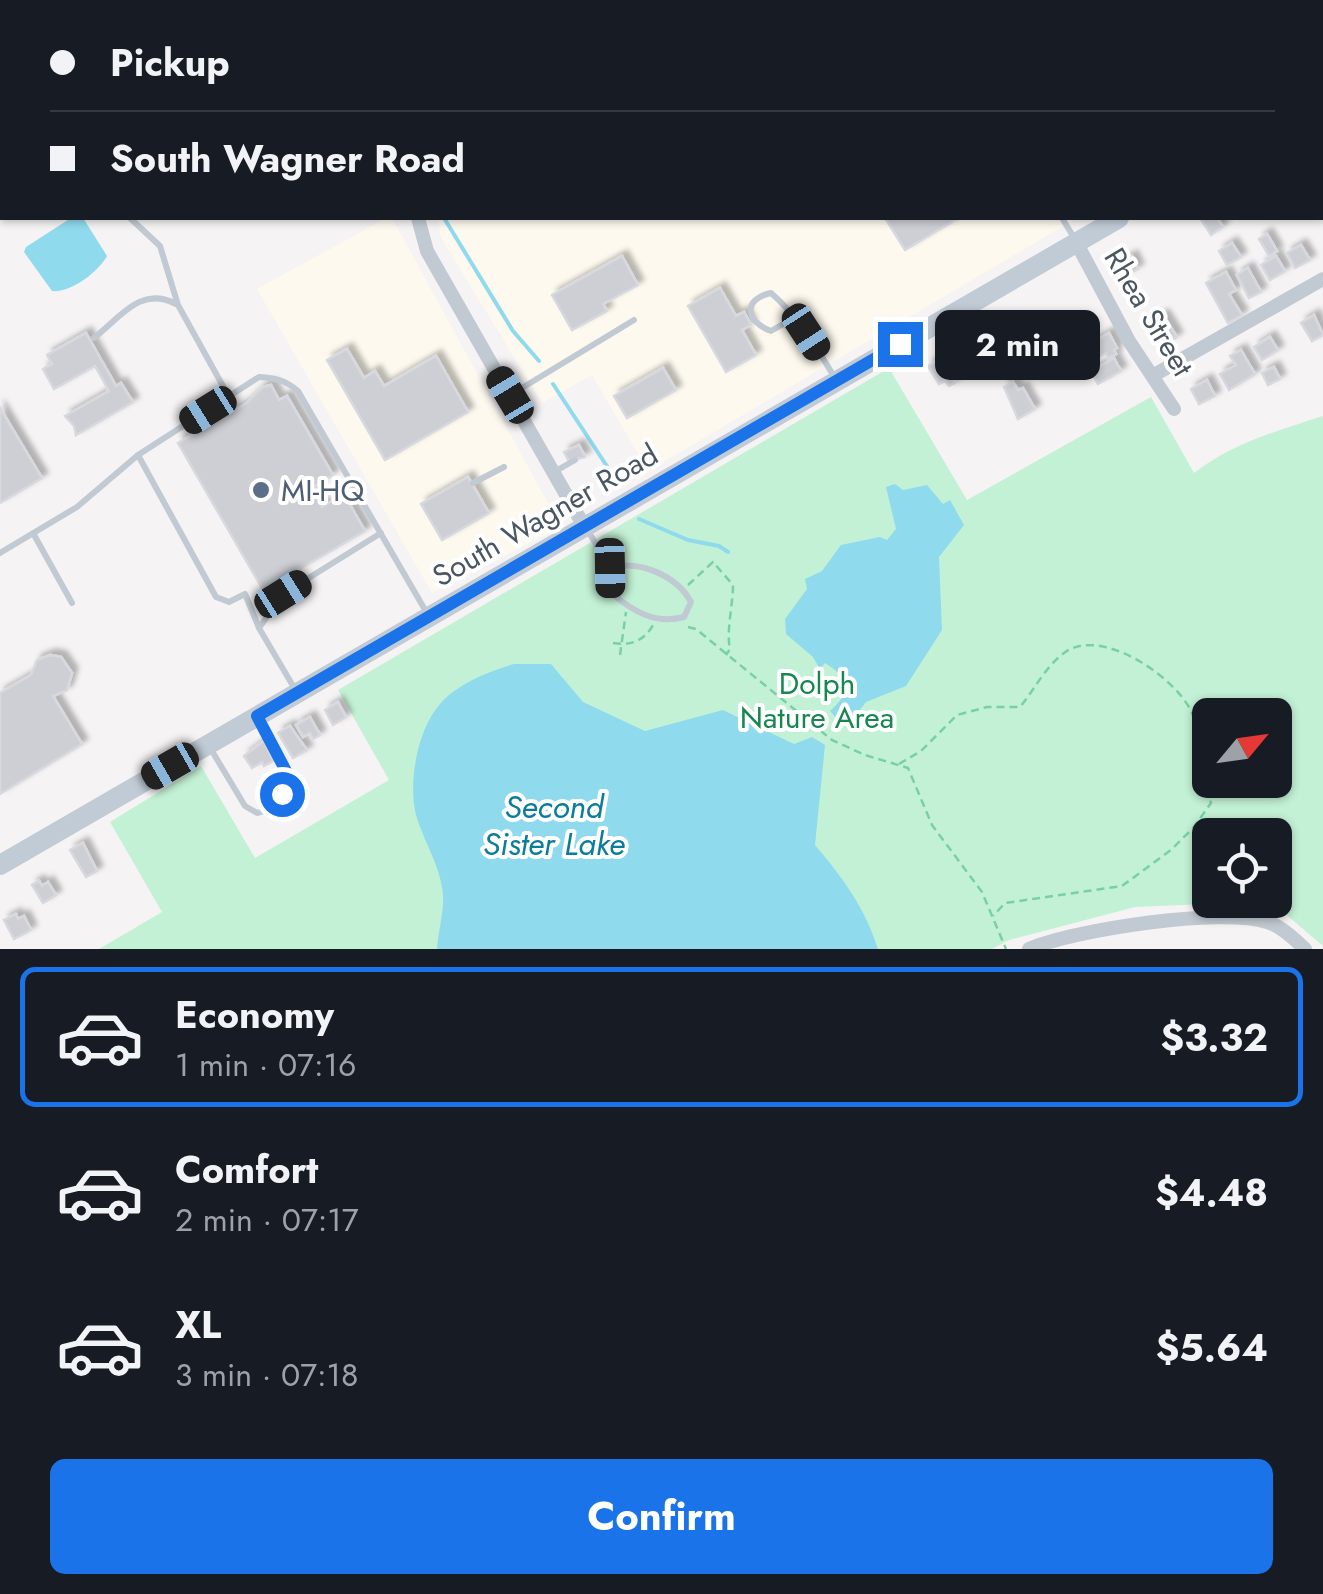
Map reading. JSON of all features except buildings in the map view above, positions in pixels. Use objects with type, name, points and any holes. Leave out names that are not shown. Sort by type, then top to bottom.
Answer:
[{"type":"main road","name":"South Wagner Road","points":[[2,860],[1116,220]]},
{"type":"street","points":[[419,220],[427,251],[584,526]]},
{"type":"street","name":"Rhea Street","points":[[1076,242],[1129,340],[1174,409]]},
{"type":"street","points":[[1154,374],[1323,278]]},
{"type":"street","points":[[1028,949],[1044,942],[1124,927],[1225,916],[1272,922],[1305,949]]},
{"type":"lane","points":[[132,220],[160,246],[178,305],[229,397]]},
{"type":"lane","points":[[1063,220],[1076,242]]},
{"type":"lane","points":[[795,316],[771,331],[757,326],[750,314],[751,306],[761,295],[771,293],[795,316],[836,380]]},
{"type":"lane","points":[[94,338],[142,300],[155,298],[178,305]]},
{"type":"lane","points":[[510,395],[634,320]]},
{"type":"lane","points":[[0,552],[77,507],[138,456],[259,376],[287,381],[298,391],[429,616]]},
{"type":"lane","points":[[138,456],[216,597],[229,602],[245,594],[259,628],[297,692]]},
{"type":"lane","points":[[554,472],[575,460]]},
{"type":"lane","points":[[473,483],[504,467]]},
{"type":"lane","points":[[584,526],[610,568],[611,593],[656,620],[668,622],[684,617],[690,602],[684,590],[646,567],[623,564],[610,568]]},
{"type":"lane","points":[[33,533],[72,603]]},
{"type":"lane","points":[[259,628],[283,594],[381,533]]},
{"type":"lane","points":[[208,744],[245,806],[250,811],[266,811],[282,794],[287,773],[257,716]]},
{"type":"path","points":[[684,590],[713,562],[733,584],[733,620],[727,636],[730,649],[725,656]]},
{"type":"path","points":[[620,655],[627,606]]},
{"type":"path","points":[[613,643],[635,642],[648,634],[656,620]]},
{"type":"path","points":[[683,626],[696,629],[832,740],[908,768],[932,825],[975,880],[1006,949]]},
{"type":"path","points":[[899,764],[921,751],[957,714],[987,707],[1020,706],[1066,650],[1091,645],[1139,660],[1168,680],[1189,707],[1198,731],[1211,804],[1194,827],[1171,850],[1122,886],[1005,903],[993,916]]},
{"type":"shaded area","points":[[382,220],[393,220],[561,527],[432,593],[257,289]]},
{"type":"shaded area","points":[[438,220],[1074,220],[648,471],[592,375],[542,403],[441,238]]},
{"type":"green space","name":"Dolph Nature Area","points":[[889,368],[967,500],[1151,397],[1194,473],[1240,446],[1323,416],[1323,946],[1290,918],[1292,818],[1192,818],[1192,905],[1135,907],[1009,940],[992,949],[99,949],[162,912],[110,822],[201,766],[255,858],[389,780],[338,690]]},
{"type":"water","points":[[68,220],[84,220],[107,256],[83,280],[67,289],[52,291],[24,252]]},
{"type":"water","points":[[895,484],[903,490],[927,485],[943,504],[950,500],[964,525],[939,557],[942,630],[906,686],[866,702],[855,716],[838,720],[830,711],[843,697],[844,680],[825,663],[820,669],[813,657],[786,634],[785,619],[807,589],[805,579],[822,571],[841,545],[880,537],[887,540],[896,529],[886,487]]},
{"type":"water","name":"Second Sister Lake","points":[[514,664],[551,664],[583,702],[645,731],[723,710],[794,744],[812,737],[825,745],[815,845],[852,894],[878,949],[437,949],[442,885],[414,802],[420,742],[432,715],[455,690]]},
{"type":"waterway","points":[[445,220],[513,331],[539,361]]},
{"type":"waterway","points":[[553,384],[616,480]]},
{"type":"waterway","points":[[639,519],[728,552]]},
{"type":"place","name":"MI-HQ","points":[[261,490]]},
{"type":"route","points":[[282,794],[287,773],[257,716],[900,344]]}]
